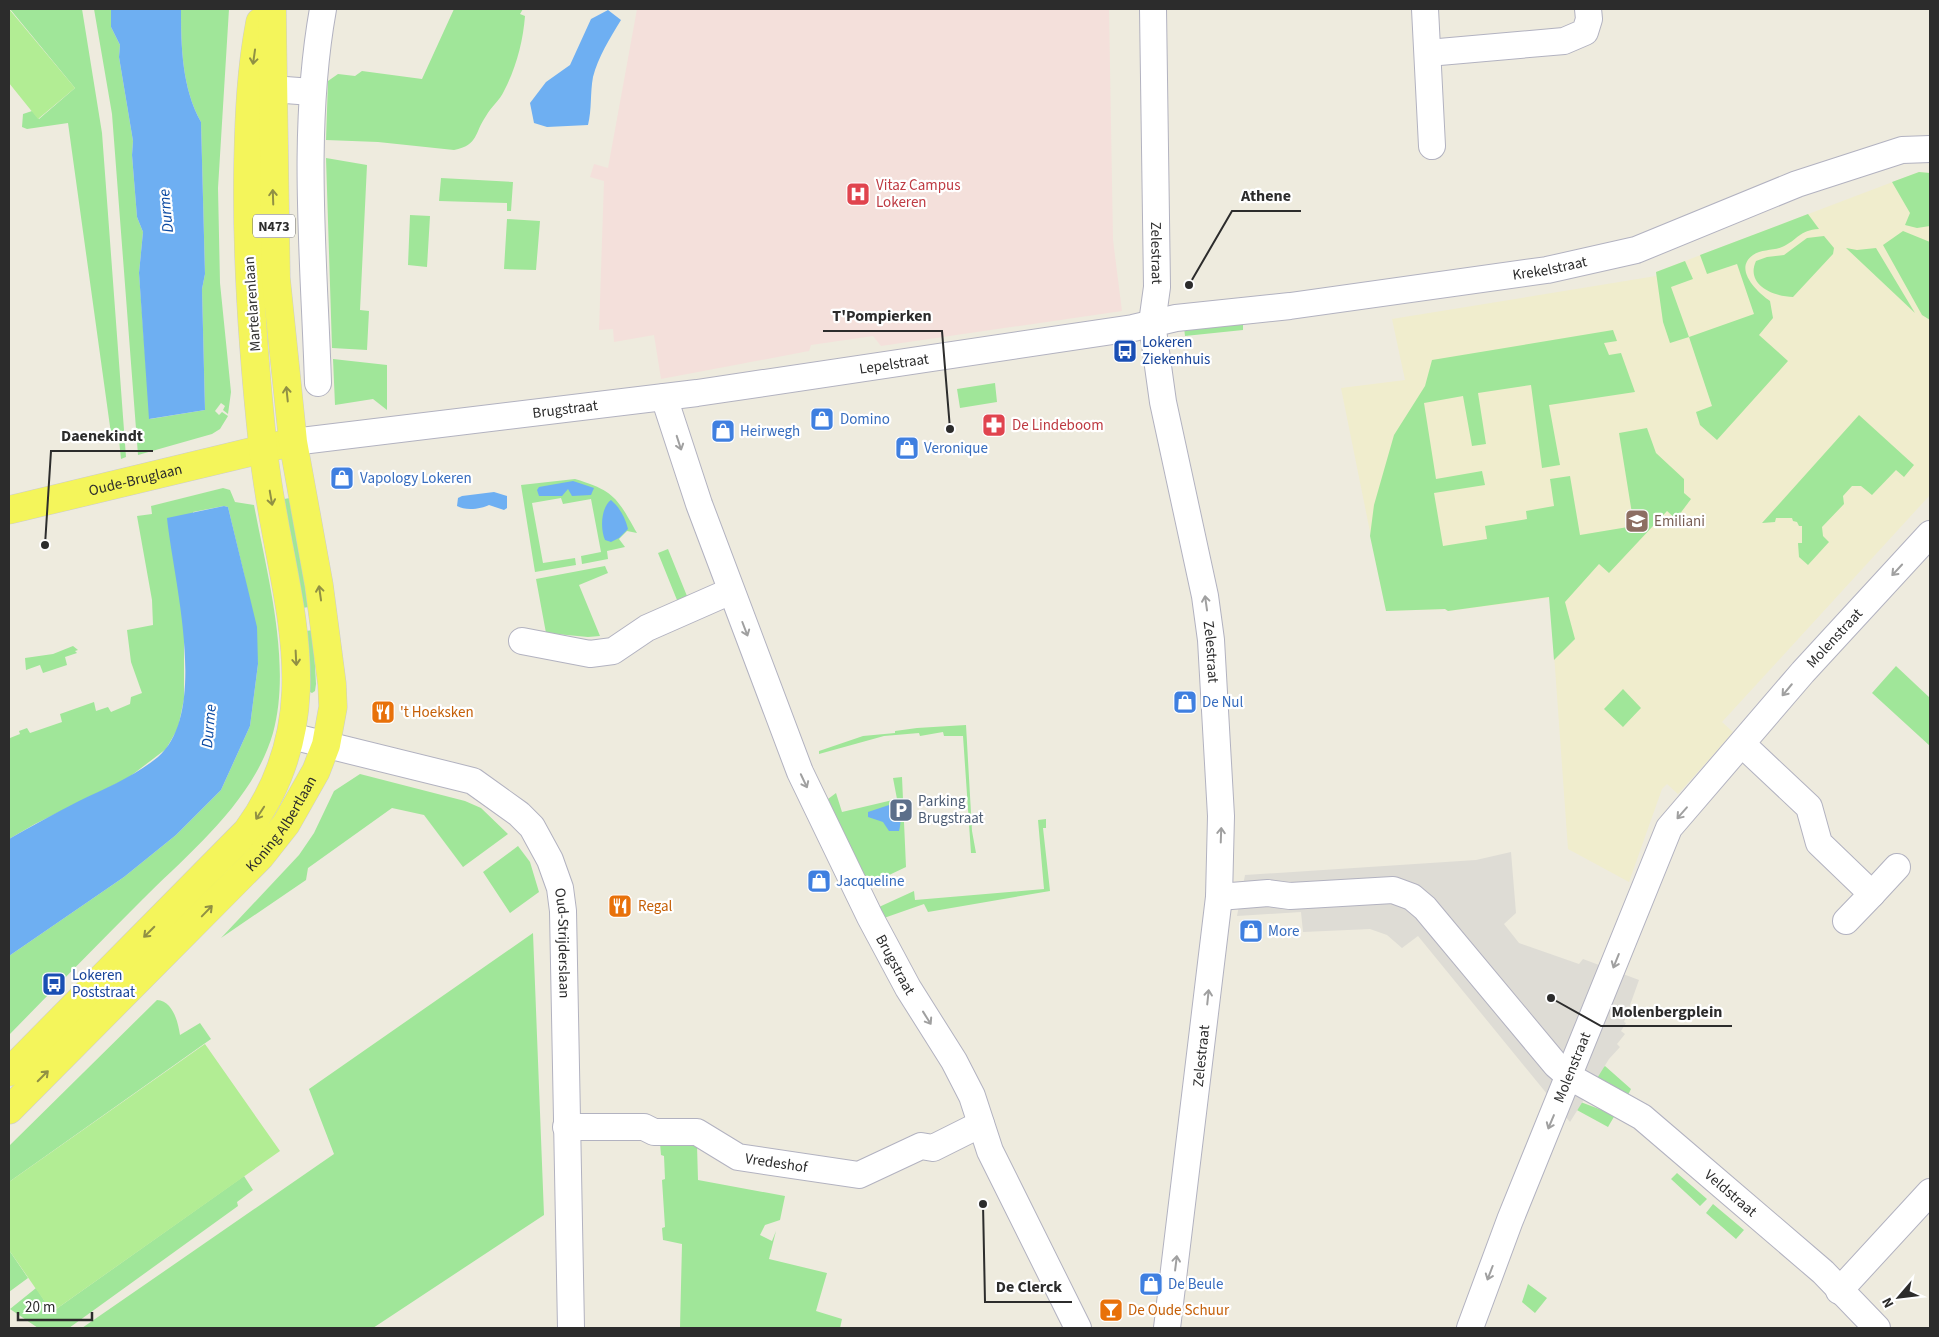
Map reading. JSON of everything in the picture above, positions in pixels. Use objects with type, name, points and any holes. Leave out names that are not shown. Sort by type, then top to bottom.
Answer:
[{"type":"main road","name":"Martelarenlaan","points":[[263,9],[250,88],[247,208],[250,302],[263,449]]},
{"type":"main road","name":"Martelarenlaan","points":[[272,9],[276,278],[294,442]]},
{"type":"main road","name":"Brugstraat","points":[[263,449],[294,442]]},
{"type":"main road","name":"Koning Albertlaan","points":[[9,1110],[260,857],[294,809],[316,771],[326,746],[333,707],[332,684],[319,585],[294,442]]},
{"type":"main road","name":"Oude-Bruglaan","points":[[9,510],[263,449]]},
{"type":"main road","name":"Koning Albertlaan","points":[[9,1072],[247,831],[269,798],[292,736],[297,704],[294,637],[263,449]]},
{"type":"street","points":[[318,384],[310,144],[312,92],[318,35],[323,9]]},
{"type":"street","name":"Zelestraat","points":[[1153,9],[1157,287],[1152,323],[1163,402],[1205,596],[1211,640],[1221,816],[1219,898],[1167,1328]]},
{"type":"street","points":[[1425,9],[1432,146]]},
{"type":"street","points":[[1428,53],[1564,41],[1585,32],[1588,9]]},
{"type":"street","points":[[272,89],[312,92]]},
{"type":"street","name":"Krekelstraat","points":[[1152,323],[1176,318],[1290,306],[1547,270],[1636,250],[1797,184],[1902,150],[1930,149]]},
{"type":"street","name":"Lepelstraat","points":[[664,397],[1123,330],[1152,323]]},
{"type":"street","name":"Brugstraat","points":[[294,442],[664,397],[699,504],[804,780],[886,948],[972,1096],[990,1151],[1078,1328]]},
{"type":"street","name":"Molenstraat","points":[[1470,1328],[1510,1220],[1570,1077],[1669,828],[1802,672],[1930,534]]},
{"type":"street","points":[[522,641],[590,654],[613,651],[647,628],[731,591]]},
{"type":"street","name":"Oud-Strijderslaan","points":[[292,736],[472,782],[519,814],[532,827],[550,860],[560,888],[562,911],[571,1328]]},
{"type":"street","points":[[1742,744],[1809,807],[1819,843],[1872,894]]},
{"type":"street","points":[[1846,921],[1898,867]]},
{"type":"street","name":"Veldstraat","points":[[1219,898],[1268,893],[1290,896],[1393,890],[1412,897],[1425,908],[1549,1058],[1570,1077],[1642,1118],[1823,1272],[1839,1291],[1877,1328]]},
{"type":"street","name":"Vredeshof","points":[[566,1128],[644,1127],[654,1132],[697,1132],[738,1157],[859,1175],[921,1146],[933,1148],[981,1124]]},
{"type":"street","points":[[1839,1291],[1930,1192]]},
{"type":"shaded area","name":"Vitaz Campus Lokeren","points":[[637,9],[1109,9],[1113,240],[1122,311],[881,346],[873,336],[811,345],[809,351],[661,379],[654,335],[614,342],[613,329],[599,330],[604,181],[590,177],[594,164],[608,168]]},
{"type":"shaded area","name":"Emiliani","points":[[1919,172],[1930,173],[1930,495],[1722,722],[1733,732],[1678,794],[1667,784],[1662,789],[1629,882],[1568,849],[1550,598],[1448,611],[1445,609],[1386,611],[1341,388],[1405,380],[1392,319],[1656,276],[1656,272]]},
{"type":"shaded area","points":[[1511,852],[1516,913],[1504,924],[1519,943],[1579,964],[1583,959],[1639,980],[1624,1022],[1626,1023],[1621,1031],[1625,1034],[1617,1044],[1620,1047],[1609,1059],[1570,1122],[1418,936],[1402,948],[1387,935],[1370,929],[1303,932],[1301,912],[1237,916],[1245,875],[1476,860]]},
{"type":"green space","points":[[9,9],[75,88],[38,119],[9,83]]},
{"type":"green space","points":[[10,9],[82,9],[102,133],[126,457],[121,459],[119,440],[112,441],[68,123],[27,129],[22,127],[23,114],[32,111],[39,119],[75,88]]},
{"type":"green space","points":[[94,9],[111,9],[111,27],[120,45],[119,57],[133,141],[132,155],[137,217],[143,232],[139,273],[150,419],[205,410],[202,289],[205,274],[201,122],[186,81],[181,38],[181,9],[229,9],[218,188],[220,283],[231,392],[228,414],[223,410],[225,406],[221,403],[215,411],[219,415],[222,412],[228,416],[220,429],[212,434],[138,455],[112,114]]},
{"type":"green space","points":[[454,9],[523,9],[520,14],[525,16],[523,35],[512,73],[502,94],[482,122],[472,142],[454,150],[378,142],[326,140],[328,81],[338,74],[355,76],[362,71],[422,79]]},
{"type":"green space","points":[[326,158],[367,165],[360,310],[369,311],[367,350],[332,348]]},
{"type":"green space","points":[[1919,172],[1930,173],[1930,226],[1917,228],[1905,225],[1910,213],[1892,182]]},
{"type":"green space","points":[[441,178],[513,182],[511,211],[507,211],[507,203],[439,201]]},
{"type":"green space","points":[[1808,214],[1819,229],[1807,231],[1782,247],[1756,253],[1747,261],[1745,267],[1749,280],[1770,301],[1773,318],[1759,335],[1788,361],[1717,440],[1700,425],[1696,412],[1712,406],[1689,337],[1754,314],[1737,264],[1707,274],[1700,255]]},
{"type":"green space","points":[[410,215],[430,216],[427,267],[408,265]]},
{"type":"green space","points":[[507,219],[540,221],[536,270],[504,269]]},
{"type":"green space","points":[[1903,231],[1930,242],[1930,320],[1922,315],[1883,245]]},
{"type":"green space","points":[[1824,236],[1834,248],[1833,254],[1793,297],[1770,292],[1763,288],[1754,277],[1756,261],[1767,257],[1784,255],[1807,238]]},
{"type":"green space","points":[[1846,248],[1857,250],[1876,248],[1915,313]]},
{"type":"green space","points":[[1685,261],[1693,279],[1671,287],[1689,337],[1670,343],[1663,322],[1656,272]]},
{"type":"green space","points":[[1243,322],[1243,330],[1185,336],[1184,327]]},
{"type":"green space","points":[[1613,330],[1617,341],[1604,343],[1609,355],[1621,353],[1635,392],[1549,405],[1560,465],[1542,468],[1531,385],[1478,393],[1486,444],[1472,446],[1463,396],[1424,403],[1436,479],[1482,471],[1485,485],[1434,493],[1443,546],[1487,539],[1485,526],[1527,519],[1526,511],[1554,506],[1550,479],[1570,476],[1580,535],[1634,526],[1619,433],[1647,428],[1656,453],[1684,479],[1684,493],[1691,499],[1676,519],[1667,511],[1609,573],[1599,564],[1565,602],[1575,639],[1554,660],[1549,597],[1448,611],[1445,609],[1386,611],[1370,536],[1374,505],[1394,435],[1425,386],[1432,360]]},
{"type":"green space","points":[[333,359],[387,365],[387,410],[373,399],[335,405]]},
{"type":"green space","points":[[995,383],[997,402],[960,408],[957,389]]},
{"type":"green space","points":[[1859,415],[1914,465],[1904,477],[1896,470],[1872,495],[1861,486],[1852,486],[1843,496],[1844,504],[1822,527],[1823,536],[1829,542],[1808,565],[1799,557],[1798,543],[1802,543],[1802,526],[1799,526],[1792,518],[1776,518],[1775,522],[1762,523]]},
{"type":"green space","points":[[575,479],[599,488],[614,497],[637,533],[627,531],[619,539],[625,547],[607,551],[608,559],[582,564],[581,556],[601,552],[591,499],[563,504],[561,498],[532,503],[543,563],[575,558],[576,565],[535,572],[521,485]]},
{"type":"green space","points":[[223,488],[230,490],[235,502],[254,505],[276,619],[280,678],[278,706],[273,733],[264,758],[235,804],[199,845],[9,1035],[9,956],[124,877],[176,835],[221,790],[250,726],[258,664],[244,574],[228,507],[224,506],[193,512],[184,632],[184,699],[178,728],[166,749],[128,778],[9,839],[10,738],[20,734],[19,731],[27,728],[30,733],[62,722],[60,714],[94,702],[96,711],[108,707],[111,712],[130,704],[131,697],[142,693],[131,662],[127,630],[153,625],[152,600],[137,516],[152,514],[151,506]]},
{"type":"green space","points":[[290,498],[309,607],[302,608],[284,499]]},
{"type":"green space","points":[[668,549],[689,601],[679,605],[658,553]]},
{"type":"green space","points":[[605,566],[608,573],[579,585],[600,636],[588,637],[546,633],[536,579]]},
{"type":"green space","points":[[313,630],[316,684],[315,691],[312,693],[310,692],[306,631]]},
{"type":"green space","points":[[73,646],[78,650],[75,651],[77,653],[65,657],[67,665],[43,673],[40,665],[26,670],[25,658],[53,654]]},
{"type":"green space","points":[[1896,666],[1930,698],[1930,746],[1872,693]]},
{"type":"green space","points":[[1623,689],[1641,708],[1623,727],[1604,709]]},
{"type":"green space","points":[[966,725],[972,831],[976,853],[971,853],[963,736],[944,736],[943,732],[920,736],[919,733],[884,736],[819,754],[819,751],[863,736],[895,733],[895,731],[917,728]]},
{"type":"green space","points":[[360,774],[465,801],[481,808],[508,834],[463,867],[424,815],[392,808],[308,868],[306,880],[221,938],[299,855],[314,833],[334,791]]},
{"type":"green space","points":[[902,777],[906,867],[868,885],[828,799],[836,793],[842,812],[897,799],[893,778]]},
{"type":"green space","points":[[1046,819],[1046,828],[1043,828],[1050,891],[928,912],[924,904],[884,918],[879,907],[914,891],[915,900],[1044,889],[1038,820]]},
{"type":"green space","points":[[518,846],[530,862],[539,892],[510,913],[483,872]]},
{"type":"green space","points":[[533,933],[544,1215],[373,1328],[82,1328],[334,1154],[309,1089]]},
{"type":"green space","points":[[157,1000],[162,1001],[171,1008],[178,1024],[180,1035],[200,1023],[211,1039],[9,1182],[9,1146]]},
{"type":"green space","points":[[205,1044],[280,1151],[52,1312],[9,1250],[9,1182]]},
{"type":"green space","points":[[1605,1066],[1631,1089],[1628,1095],[1601,1081],[1594,1073]]},
{"type":"green space","points":[[1578,1101],[1615,1115],[1608,1127],[1575,1109]]},
{"type":"green space","points":[[660,1143],[697,1145],[698,1180],[785,1196],[780,1220],[765,1225],[760,1235],[772,1241],[776,1231],[769,1259],[827,1273],[816,1311],[842,1319],[840,1328],[680,1328],[682,1244],[663,1240],[662,1228],[665,1227],[662,1180],[665,1179],[664,1156],[661,1155]]},
{"type":"green space","points":[[1677,1173],[1707,1199],[1700,1206],[1671,1179]]},
{"type":"green space","points":[[244,1176],[253,1190],[237,1202],[238,1206],[69,1328],[38,1328],[10,1309],[36,1288],[52,1312]]},
{"type":"green space","points":[[1713,1204],[1744,1230],[1736,1239],[1706,1213]]},
{"type":"green space","points":[[9,1250],[28,1278],[9,1292]]},
{"type":"green space","points":[[1528,1284],[1547,1298],[1535,1313],[1522,1302]]},
{"type":"water","name":"Durme","points":[[111,9],[181,9],[181,38],[186,81],[201,122],[205,274],[202,289],[205,410],[149,419],[139,273],[143,232],[137,217],[132,155],[133,141],[119,57],[120,45],[111,27]]},
{"type":"water","points":[[608,10],[621,20],[595,70],[588,125],[547,127],[534,123],[530,103],[546,82],[570,65],[591,19]]},
{"type":"water","points":[[573,481],[594,488],[591,495],[572,496],[568,489],[562,496],[539,496],[537,490],[539,487]]},
{"type":"water","points":[[494,492],[507,496],[507,508],[504,510],[489,505],[469,509],[457,506],[458,498],[462,496]]},
{"type":"water","points":[[611,500],[622,513],[628,529],[619,538],[611,542],[605,540],[602,524],[603,513]]},
{"type":"water","name":"Durme","points":[[224,506],[228,507],[257,627],[258,664],[250,726],[221,790],[176,835],[124,877],[9,956],[9,839],[140,770],[158,757],[174,736],[182,709],[185,678],[184,644],[167,518]]},
{"type":"water","points":[[889,805],[900,816],[899,831],[889,831],[883,822],[868,817],[868,812]]},
{"type":"place","name":"Vitaz Campus Lokeren","points":[[858,194]]},
{"type":"place","name":"Athene","points":[[1189,285]]},
{"type":"place","name":"Lokeren Ziekenhuis","points":[[1125,351]]},
{"type":"place","name":"Domino","points":[[822,419]]},
{"type":"place","name":"De Lindeboom","points":[[994,425]]},
{"type":"place","name":"T'Pompierken","points":[[950,429]]},
{"type":"place","name":"Heirwegh","points":[[723,431]]},
{"type":"place","name":"Veronique","points":[[907,448]]},
{"type":"place","name":"Vapology Lokeren","points":[[342,478]]},
{"type":"place","name":"Emiliani","points":[[1637,521]]},
{"type":"place","name":"Daenekindt","points":[[45,545]]},
{"type":"place","name":"De Nul","points":[[1185,702]]},
{"type":"place","name":"'t Hoeksken","points":[[383,712]]},
{"type":"place","name":"Parking Brugstraat","points":[[901,810]]},
{"type":"place","name":"Jacqueline","points":[[819,881]]},
{"type":"place","name":"Regal","points":[[620,906]]},
{"type":"place","name":"More","points":[[1251,931]]},
{"type":"place","name":"Lokeren Poststraat","points":[[54,984]]},
{"type":"place","name":"Molenbergplein","points":[[1551,998]]},
{"type":"place","name":"De Clerck","points":[[983,1204]]},
{"type":"place","name":"De Beule","points":[[1151,1284]]},
{"type":"place","name":"De Oude Schuur","points":[[1111,1310]]}]
